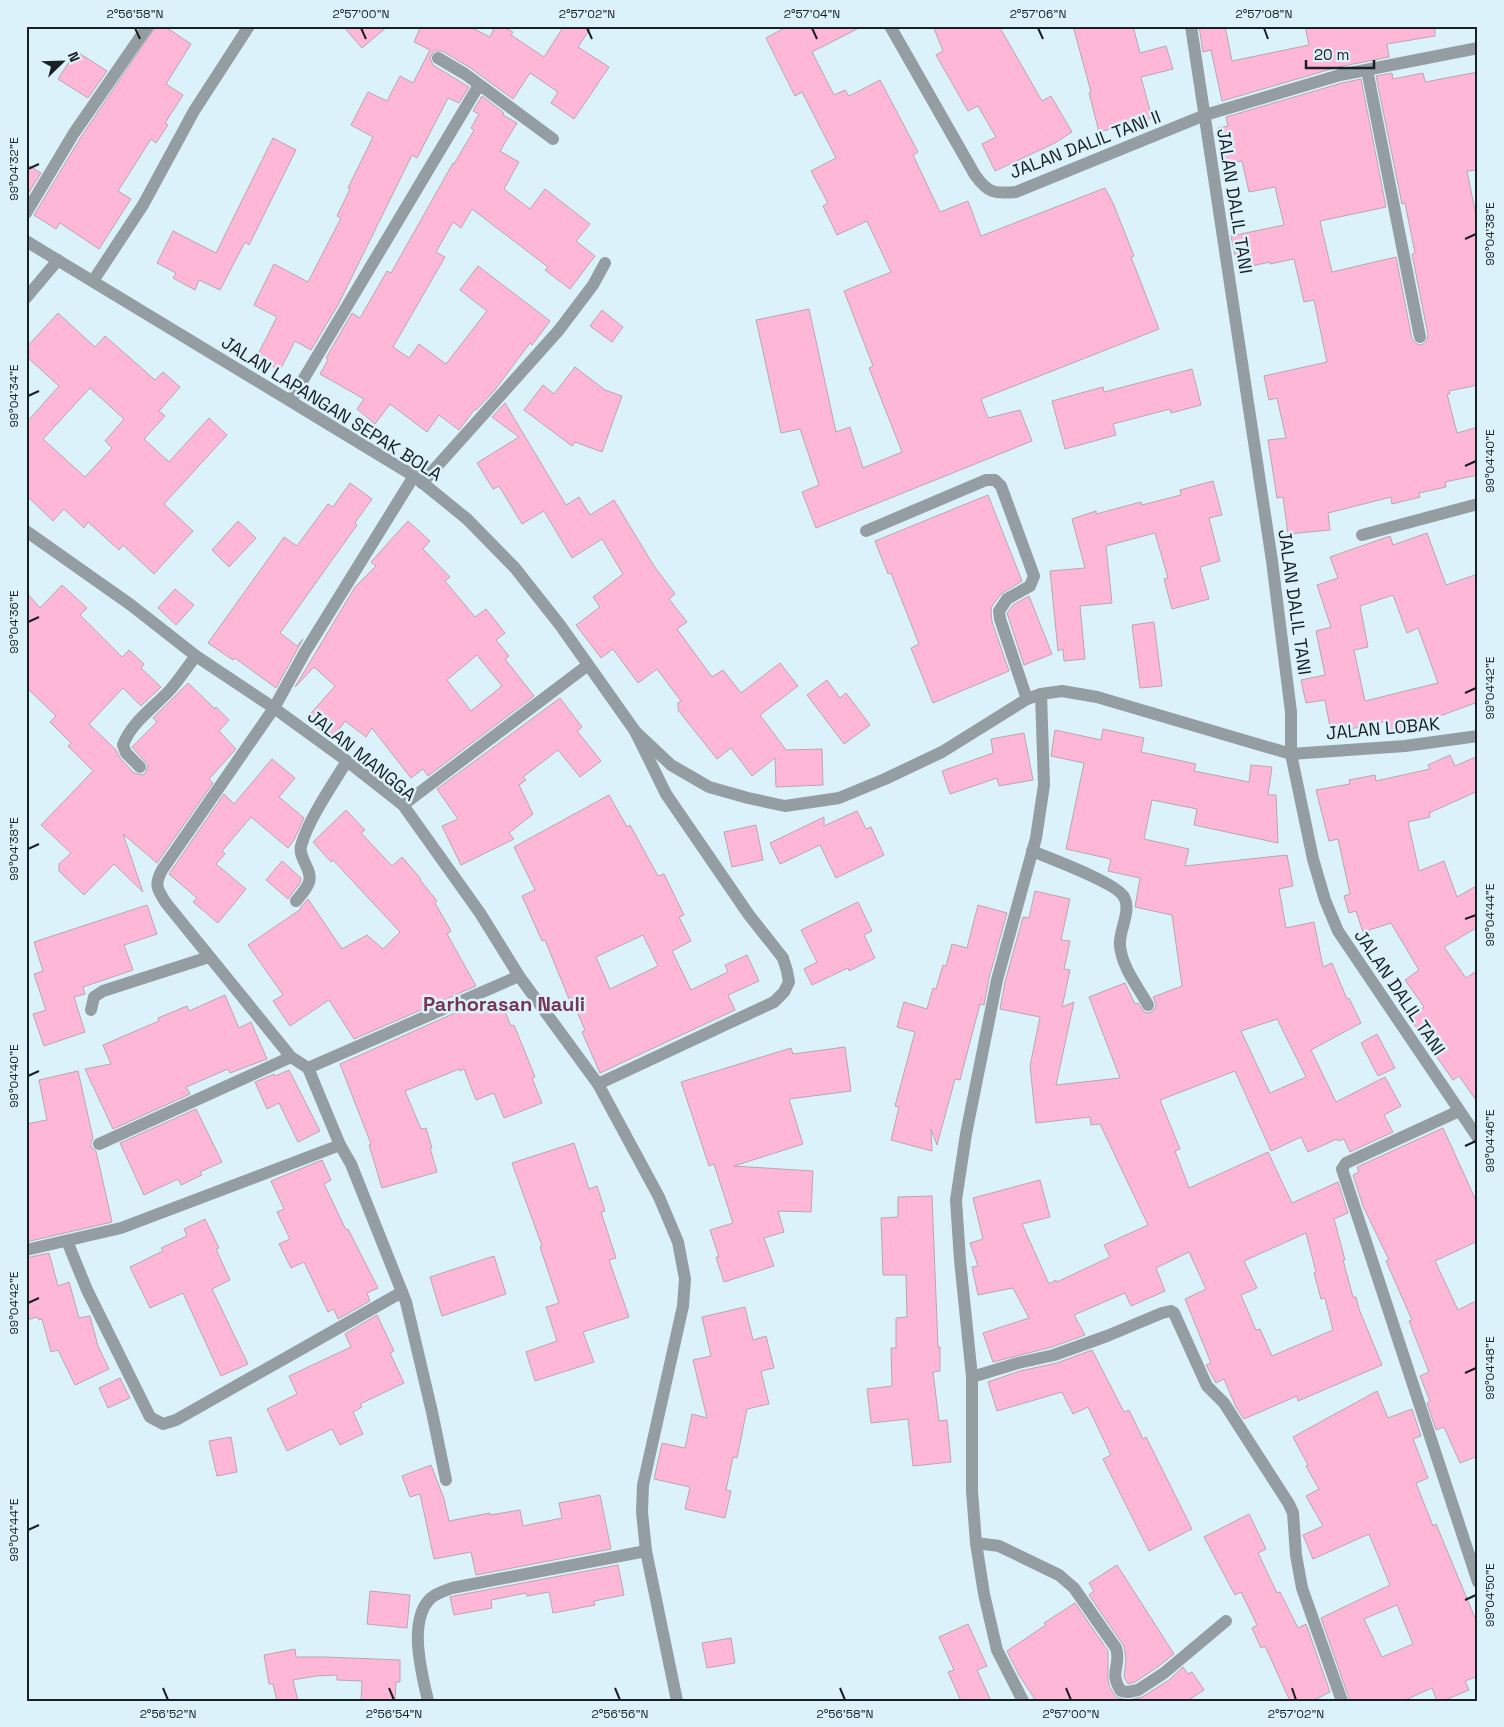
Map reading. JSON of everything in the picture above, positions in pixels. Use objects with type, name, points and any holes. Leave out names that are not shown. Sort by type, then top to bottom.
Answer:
[{"type":"street","points":[[26,213],[88,112],[148,26]]},
{"type":"street","points":[[93,281],[143,205],[194,111],[249,26]]},
{"type":"street","name":"JALAN DALIL TANI II","points":[[890,26],[975,175],[984,187],[1001,194],[1016,192],[1205,116],[1340,75],[1478,48]]},
{"type":"street","name":"JALAN DALIL TANI","points":[[1191,26],[1272,561],[1288,682],[1292,754],[1313,859],[1325,900],[1338,931],[1478,1138]]},
{"type":"street","points":[[438,58],[465,74],[553,139]]},
{"type":"street","points":[[1367,70],[1420,337]]},
{"type":"street","points":[[291,400],[479,85]]},
{"type":"street","name":"JALAN LAPANGAN SEPAK BOLA","points":[[26,241],[291,400],[418,480],[467,519],[515,568],[560,625],[635,731],[671,765],[708,787],[785,806],[839,798],[942,752],[1027,700],[1041,694],[1062,691],[1097,697],[1292,754]]},
{"type":"street","points":[[26,298],[58,260]]},
{"type":"street","points":[[446,1480],[406,1302],[352,1164],[340,1145],[308,1068],[290,1057],[159,894],[156,885],[162,870],[274,708],[305,652],[418,480],[559,330],[593,285],[605,263]]},
{"type":"street","points":[[866,531],[986,480],[995,480],[1001,486],[1034,576],[1030,586],[1007,599],[999,611],[1027,700]]},
{"type":"street","points":[[1362,535],[1478,504]]},
{"type":"street","name":"JALAN MANGGA","points":[[26,531],[131,605],[196,656],[274,708],[347,761],[403,805],[480,913],[519,976],[598,1084],[659,1197],[678,1242],[686,1279],[683,1306],[643,1485],[642,1512],[646,1552],[676,1701]]},
{"type":"street","points":[[140,767],[126,753],[123,745],[126,737],[132,727],[170,689],[196,656]]},
{"type":"street","points":[[403,805],[588,665]]},
{"type":"street","points":[[1023,1701],[997,1650],[984,1594],[976,1543],[972,1491],[972,1377],[956,1200],[966,1134],[997,980],[1032,850],[1044,785],[1041,694]]},
{"type":"street","points":[[598,1084],[774,1002],[784,992],[789,982],[788,971],[783,958],[749,915],[666,794],[635,731]]},
{"type":"street","name":"JALAN LOBAK","points":[[1292,754],[1405,746],[1478,736]]},
{"type":"street","points":[[296,901],[310,880],[301,854],[302,842],[318,810],[347,761]]},
{"type":"street","points":[[1032,850],[1099,879],[1120,892],[1124,897],[1126,904],[1119,945],[1123,960],[1148,1005]]},
{"type":"street","points":[[91,1010],[94,997],[103,991],[209,957]]},
{"type":"street","points":[[308,1068],[519,976]]},
{"type":"street","points":[[99,1144],[290,1057]]},
{"type":"street","points":[[1459,1112],[1346,1163],[1342,1169],[1478,1582]]},
{"type":"street","points":[[26,1250],[121,1228],[340,1145]]},
{"type":"street","points":[[67,1241],[87,1290],[150,1416],[163,1424],[176,1420],[402,1292]]},
{"type":"street","points":[[972,1377],[1018,1363],[1054,1355],[1107,1336],[1162,1313],[1171,1311],[1174,1313],[1207,1386],[1224,1403],[1293,1513],[1296,1554],[1302,1588],[1342,1701]]},
{"type":"street","points":[[976,1543],[999,1546],[1059,1575],[1074,1588],[1116,1648],[1118,1655],[1114,1674],[1115,1682],[1121,1691],[1138,1690],[1164,1672],[1226,1621]]},
{"type":"street","points":[[428,1701],[420,1665],[418,1622],[423,1609],[430,1599],[438,1593],[452,1588],[646,1552]]},
{"type":"building","points":[[156,26],[164,26],[191,44],[166,84],[183,95],[165,123],[168,125],[156,143],[151,139],[118,191],[131,199],[99,249],[60,223],[56,229],[34,215],[81,137]]},
{"type":"building","points":[[343,26],[388,26],[362,48]]},
{"type":"building","points":[[421,26],[468,26],[490,37],[495,26],[502,26],[513,32],[511,35],[544,57],[564,26],[592,26],[578,47],[609,67],[574,119],[551,103],[558,92],[530,73],[513,99],[469,67],[442,51],[434,51],[430,58],[433,65],[469,87],[459,103],[448,98],[417,158],[412,155],[338,305],[311,350],[295,341],[280,370],[256,358],[277,317],[254,305],[274,264],[308,282],[341,218],[337,216],[350,189],[348,188],[373,137],[351,125],[368,92],[387,101],[400,76],[413,83],[430,50],[414,42]]},
{"type":"building","points":[[788,26],[863,26],[812,52],[834,95],[845,90],[849,96],[880,80],[918,152],[913,155],[940,212],[968,201],[981,236],[1105,188],[1134,256],[1131,257],[1159,329],[981,399],[988,418],[1020,410],[1032,441],[816,528],[802,492],[819,485],[800,429],[781,433],[756,320],[809,309],[836,432],[850,427],[863,468],[902,452],[869,368],[873,366],[844,291],[891,272],[867,221],[837,235],[823,206],[828,203],[811,171],[836,158],[802,92],[795,96],[766,38]]},
{"type":"building","points":[[933,26],[999,26],[1042,101],[1051,96],[1072,132],[1055,143],[995,171],[982,144],[996,137],[978,106],[968,111],[936,55],[943,51]]},
{"type":"building","points":[[1073,26],[1133,26],[1140,53],[1166,46],[1173,69],[1141,77],[1152,118],[1099,132],[1089,93],[1091,92]]},
{"type":"building","points":[[1199,26],[1225,26],[1232,61],[1309,45],[1305,26],[1435,26],[1435,36],[1387,44],[1389,57],[1338,67],[1222,101],[1211,50],[1203,52]]},
{"type":"building","points":[[76,51],[107,71],[88,98],[58,79]]},
{"type":"building","points":[[1478,72],[1478,170],[1467,171],[1478,225],[1478,385],[1449,391],[1450,394],[1447,394],[1457,433],[1478,427],[1478,475],[1445,482],[1446,487],[1419,493],[1420,497],[1392,504],[1391,497],[1328,513],[1330,530],[1288,534],[1283,497],[1277,498],[1268,440],[1286,438],[1277,398],[1269,400],[1264,376],[1327,362],[1314,300],[1304,302],[1294,259],[1238,269],[1231,236],[1284,225],[1275,187],[1249,192],[1242,161],[1226,164],[1218,128],[1228,126],[1226,117],[1361,79],[1386,207],[1320,221],[1332,272],[1396,257],[1412,339],[1417,344],[1422,345],[1427,340],[1428,335],[1412,254],[1415,253],[1405,203],[1402,204],[1376,76],[1392,73],[1393,79],[1423,73],[1425,82]]},
{"type":"building","points":[[482,96],[504,113],[503,115],[517,123],[500,151],[519,162],[504,189],[530,209],[545,189],[590,224],[576,241],[595,256],[570,289],[545,270],[548,267],[472,209],[461,228],[453,222],[436,252],[445,257],[393,347],[409,358],[419,344],[446,364],[487,311],[460,290],[478,266],[550,321],[532,345],[530,343],[494,391],[475,409],[459,430],[439,415],[427,432],[390,404],[375,424],[357,409],[364,399],[320,374],[328,360],[326,358],[352,313],[360,318],[387,271],[391,273],[453,163],[474,130],[471,128],[479,114],[473,111]]},
{"type":"building","points":[[273,138],[296,150],[249,245],[245,242],[220,290],[199,280],[195,290],[173,278],[176,273],[157,263],[173,231],[216,253]]},
{"type":"building","points":[[26,164],[41,173],[26,197]]},
{"type":"building","points":[[602,310],[623,327],[612,342],[590,326]]},
{"type":"building","points":[[58,313],[95,347],[105,336],[155,380],[163,372],[180,387],[159,411],[165,416],[144,439],[169,462],[209,418],[227,435],[164,504],[193,531],[154,574],[123,545],[119,550],[88,522],[84,528],[64,509],[53,521],[26,495],[26,423],[59,386],[26,356],[26,348]],"holes":[[[90,388],[124,419],[105,441],[112,448],[85,477],[43,439]]]},
{"type":"building","points":[[575,367],[605,390],[622,396],[602,452],[575,442],[572,446],[524,410],[543,385],[554,394]]},
{"type":"building","points":[[1192,369],[1201,405],[1171,413],[1170,409],[1113,424],[1116,435],[1065,449],[1052,401],[1103,387],[1104,392]]},
{"type":"building","points":[[505,403],[566,505],[579,497],[590,515],[614,500],[654,566],[675,594],[669,599],[687,622],[677,629],[712,677],[723,670],[741,693],[780,663],[798,686],[760,715],[786,750],[822,749],[823,785],[776,787],[775,758],[752,776],[731,748],[717,759],[678,710],[678,703],[681,701],[657,669],[638,683],[613,649],[601,658],[576,625],[600,607],[593,597],[623,574],[602,539],[572,558],[544,511],[522,524],[499,486],[493,489],[477,463],[519,437],[492,417]]},
{"type":"building","points":[[1213,481],[1222,515],[1209,518],[1220,561],[1200,567],[1209,599],[1172,609],[1164,579],[1168,578],[1155,533],[1106,546],[1112,603],[1080,606],[1085,659],[1064,661],[1063,649],[1058,651],[1050,571],[1085,568],[1072,519],[1096,511],[1096,514],[1141,502],[1142,505],[1181,495],[1180,490]]},
{"type":"building","points":[[350,483],[372,499],[355,523],[357,525],[280,633],[297,646],[303,639],[276,688],[235,658],[233,660],[208,643],[284,537],[297,546],[328,504],[333,507]]},
{"type":"building","points":[[988,495],[1022,581],[1001,594],[992,606],[991,611],[992,622],[1009,671],[933,703],[911,648],[919,644],[891,573],[888,574],[875,541]]},
{"type":"building","points":[[238,521],[256,538],[229,567],[212,550]]},
{"type":"building","points":[[408,521],[430,541],[423,549],[450,577],[445,581],[475,617],[486,609],[505,633],[496,640],[509,656],[505,659],[534,696],[428,776],[423,769],[411,778],[372,728],[366,737],[345,721],[332,739],[306,719],[335,686],[314,667],[295,687],[355,587],[376,566],[371,562]],"holes":[[[477,655],[502,686],[471,711],[447,680]]]},
{"type":"building","points":[[1427,533],[1446,585],[1478,574],[1478,702],[1418,724],[1419,729],[1391,735],[1388,721],[1331,733],[1325,700],[1306,703],[1301,680],[1325,675],[1316,631],[1331,627],[1317,585],[1338,578],[1330,557],[1390,536],[1393,545]],"holes":[[[1393,595],[1407,633],[1418,628],[1438,683],[1365,701],[1354,650],[1368,647],[1360,606]]]},
{"type":"building","points":[[62,585],[87,608],[80,615],[122,657],[129,650],[144,664],[141,668],[161,687],[141,706],[123,688],[89,724],[116,750],[120,758],[134,773],[143,775],[148,765],[132,747],[157,722],[153,718],[188,683],[229,720],[219,731],[236,749],[209,779],[213,783],[157,863],[123,834],[143,892],[114,864],[84,895],[59,871],[59,864],[71,853],[41,825],[93,771],[68,746],[71,743],[50,722],[56,716],[26,687],[26,592],[40,608]]},
{"type":"building","points":[[175,589],[194,605],[176,625],[158,608]]},
{"type":"building","points":[[1029,596],[1052,654],[1024,665],[1007,613],[1013,605]]},
{"type":"building","points":[[1154,622],[1162,686],[1140,688],[1132,625]]},
{"type":"building","points":[[827,680],[840,698],[846,693],[870,725],[844,744],[807,695]]},
{"type":"building","points":[[560,698],[582,727],[577,731],[601,761],[580,777],[558,750],[523,777],[526,780],[519,785],[533,814],[509,833],[514,839],[461,865],[442,826],[458,819],[437,789]]},
{"type":"building","points":[[1103,729],[1144,738],[1141,752],[1196,764],[1194,771],[1249,782],[1251,765],[1272,767],[1268,795],[1276,795],[1278,843],[1194,825],[1197,809],[1152,800],[1144,839],[1189,849],[1185,866],[1287,855],[1293,886],[1279,889],[1286,928],[1314,922],[1323,967],[1332,963],[1347,999],[1349,998],[1361,1023],[1311,1050],[1336,1102],[1385,1077],[1401,1106],[1384,1115],[1393,1132],[1350,1152],[1344,1139],[1338,1141],[1337,1139],[1308,1152],[1301,1137],[1271,1151],[1235,1071],[1160,1100],[1180,1149],[1175,1151],[1189,1188],[1268,1152],[1292,1203],[1338,1182],[1348,1213],[1334,1219],[1345,1260],[1343,1260],[1353,1297],[1356,1297],[1382,1365],[1298,1401],[1297,1396],[1244,1419],[1236,1407],[1224,1379],[1216,1383],[1206,1365],[1211,1363],[1185,1299],[1206,1289],[1189,1252],[1156,1268],[1165,1291],[1131,1306],[1125,1293],[1074,1315],[1085,1335],[1052,1347],[993,1362],[983,1333],[1029,1318],[1013,1288],[978,1295],[972,1267],[978,1266],[970,1243],[983,1239],[973,1198],[1040,1180],[1050,1217],[1022,1224],[1049,1284],[1110,1257],[1104,1245],[1148,1225],[1100,1124],[1091,1125],[1090,1117],[1036,1123],[1030,1066],[1040,1017],[1000,1009],[1005,982],[1023,917],[1029,918],[1035,891],[1070,899],[1061,940],[1070,941],[1064,969],[1070,970],[1062,1007],[1074,1002],[1056,1085],[1120,1078],[1089,997],[1125,983],[1135,1004],[1138,1003],[1144,1012],[1149,1013],[1155,1009],[1156,1004],[1153,997],[1182,986],[1172,915],[1135,907],[1140,878],[1108,871],[1111,859],[1066,849],[1084,763],[1051,756],[1055,730],[1101,740]],"holes":[[[1277,1019],[1306,1077],[1270,1093],[1241,1031]],[[1306,1233],[1321,1299],[1325,1298],[1333,1330],[1272,1356],[1260,1329],[1256,1330],[1241,1295],[1257,1288],[1244,1261]]]},
{"type":"building","points":[[1024,733],[1033,780],[999,786],[997,778],[950,794],[942,771],[993,753],[991,739]]},
{"type":"building","points":[[1450,755],[1455,766],[1478,756],[1478,791],[1429,813],[1430,817],[1408,822],[1419,871],[1444,861],[1457,897],[1478,885],[1478,927],[1444,947],[1466,978],[1478,970],[1478,1103],[1459,1076],[1453,1080],[1409,1017],[1424,1007],[1405,980],[1419,970],[1391,923],[1363,932],[1356,911],[1349,913],[1344,896],[1350,894],[1338,839],[1329,841],[1316,790],[1350,784],[1349,780],[1375,775],[1376,781],[1430,769],[1428,765]]},
{"type":"building","points":[[272,759],[295,778],[279,797],[304,818],[294,840],[288,848],[251,817],[222,851],[225,854],[216,864],[246,889],[218,923],[193,902],[197,898],[169,874],[224,794],[234,804]]},
{"type":"building","points":[[609,795],[627,827],[630,825],[658,876],[664,874],[684,915],[679,917],[691,941],[672,951],[691,990],[728,972],[725,965],[747,955],[759,981],[728,995],[735,1010],[600,1073],[582,1032],[585,1030],[571,998],[569,999],[545,940],[542,941],[522,896],[535,890],[514,847]],"holes":[[[643,935],[658,966],[610,989],[596,957]]]},
{"type":"building","points":[[346,810],[365,830],[361,833],[392,866],[402,857],[421,879],[437,901],[435,903],[451,931],[447,934],[476,986],[354,1039],[329,1000],[290,1026],[273,1001],[283,995],[248,945],[301,909],[308,899],[342,949],[367,935],[383,949],[400,932],[333,860],[331,862],[313,842]]},
{"type":"building","points":[[857,811],[866,829],[871,827],[884,855],[836,878],[820,845],[780,864],[770,843],[824,817],[824,826]]},
{"type":"building","points":[[756,825],[763,860],[732,867],[724,832]]},
{"type":"building","points":[[282,861],[301,878],[300,883],[288,899],[266,880]]},
{"type":"building","points":[[858,902],[872,931],[864,935],[875,958],[849,971],[848,968],[812,985],[804,969],[817,962],[801,930]]},
{"type":"building","points":[[147,905],[157,934],[124,945],[133,970],[83,987],[85,994],[74,997],[85,1032],[44,1046],[33,1014],[46,1010],[34,974],[43,971],[34,942]]},
{"type":"building","points":[[978,905],[1007,913],[989,978],[984,1005],[980,1004],[960,1080],[955,1079],[937,1145],[931,1129],[932,1151],[891,1140],[899,1107],[895,1106],[915,1032],[897,1027],[904,1002],[927,1009],[933,988],[936,989],[943,965],[946,966],[952,944],[967,948]]},
{"type":"building","points":[[225,995],[239,1028],[251,1022],[267,1059],[230,1073],[228,1069],[186,1087],[190,1094],[113,1129],[85,1069],[111,1064],[103,1045],[159,1021],[158,1018],[187,1006],[189,1011]]},
{"type":"building","points":[[484,1000],[487,1006],[500,1000],[511,1026],[514,1025],[535,1077],[532,1078],[542,1103],[504,1118],[494,1093],[476,1100],[464,1069],[460,1071],[459,1069],[405,1091],[421,1129],[426,1128],[437,1172],[382,1188],[369,1145],[371,1144],[340,1064]]},
{"type":"building","points":[[1377,1034],[1395,1068],[1378,1076],[1361,1043]]},
{"type":"building","points":[[845,1047],[851,1091],[789,1099],[803,1144],[734,1166],[813,1171],[811,1212],[778,1211],[784,1232],[764,1238],[774,1266],[724,1282],[716,1257],[719,1257],[710,1230],[733,1223],[714,1164],[709,1166],[681,1082],[791,1048],[793,1054]]},
{"type":"building","points":[[289,1070],[320,1131],[298,1142],[279,1103],[267,1109],[255,1082]]},
{"type":"building","points":[[78,1071],[93,1138],[91,1147],[96,1151],[112,1222],[26,1242],[26,1124],[47,1120],[39,1080]]},
{"type":"building","points":[[196,1109],[222,1162],[200,1172],[202,1175],[181,1185],[178,1179],[144,1195],[120,1143]]},
{"type":"building","points":[[1443,1128],[1478,1205],[1478,1241],[1435,1261],[1458,1310],[1478,1300],[1478,1456],[1460,1463],[1444,1427],[1436,1430],[1427,1403],[1430,1401],[1420,1376],[1429,1372],[1409,1321],[1412,1320],[1386,1261],[1389,1260],[1363,1206],[1353,1175],[1359,1172],[1357,1167]]},
{"type":"building","points":[[574,1143],[589,1189],[597,1186],[605,1211],[601,1212],[616,1258],[609,1260],[629,1317],[583,1332],[594,1362],[535,1381],[526,1352],[557,1341],[546,1307],[559,1303],[540,1247],[542,1246],[512,1163]]},
{"type":"building","points":[[322,1160],[331,1180],[324,1184],[346,1230],[348,1229],[378,1288],[367,1293],[370,1301],[338,1319],[334,1309],[328,1312],[304,1262],[291,1268],[279,1244],[290,1239],[277,1212],[284,1209],[271,1181]]},
{"type":"building","points":[[932,1196],[938,1347],[940,1347],[940,1371],[933,1372],[939,1421],[947,1420],[951,1462],[913,1466],[908,1419],[871,1423],[867,1389],[892,1386],[891,1348],[896,1348],[896,1318],[907,1317],[906,1275],[883,1275],[881,1218],[898,1217],[898,1197]]},
{"type":"building","points":[[205,1219],[219,1248],[216,1249],[230,1280],[212,1289],[248,1364],[221,1376],[183,1293],[150,1308],[130,1267],[163,1251],[161,1248],[187,1236],[184,1229]]},
{"type":"building","points":[[49,1253],[58,1286],[69,1282],[79,1318],[90,1316],[98,1346],[109,1369],[75,1385],[58,1350],[51,1352],[42,1319],[39,1320],[38,1317],[26,1320],[26,1258]]},
{"type":"building","points":[[494,1256],[506,1294],[442,1316],[430,1277]]},
{"type":"building","points":[[745,1307],[753,1340],[766,1336],[774,1368],[761,1371],[769,1404],[747,1409],[737,1458],[733,1457],[726,1490],[731,1491],[725,1518],[685,1509],[690,1487],[654,1479],[662,1443],[685,1448],[692,1414],[707,1418],[693,1360],[711,1356],[702,1317]]},
{"type":"building","points":[[377,1315],[394,1351],[390,1353],[404,1383],[360,1404],[362,1407],[353,1412],[363,1434],[340,1445],[332,1429],[287,1451],[267,1409],[297,1394],[289,1376],[351,1347],[345,1334]]},
{"type":"building","points":[[1092,1350],[1124,1412],[1129,1410],[1143,1439],[1146,1437],[1192,1529],[1149,1551],[1103,1459],[1111,1455],[1088,1407],[1073,1414],[1062,1392],[997,1411],[988,1382],[1020,1371],[1057,1363]]},
{"type":"building","points":[[120,1378],[130,1398],[108,1408],[99,1388]]},
{"type":"building","points":[[1377,1391],[1388,1418],[1412,1409],[1421,1436],[1413,1439],[1428,1478],[1416,1483],[1433,1526],[1436,1524],[1478,1625],[1478,1676],[1465,1681],[1469,1690],[1443,1701],[1437,1701],[1432,1688],[1403,1701],[1350,1701],[1321,1618],[1390,1585],[1369,1534],[1313,1559],[1303,1535],[1323,1526],[1306,1496],[1319,1489],[1293,1437]],"holes":[[[1397,1605],[1413,1644],[1382,1657],[1364,1619]]]},
{"type":"building","points":[[231,1437],[237,1472],[217,1476],[209,1441]]},
{"type":"building","points":[[431,1465],[444,1499],[449,1521],[490,1513],[490,1515],[520,1510],[523,1526],[562,1518],[559,1503],[600,1495],[611,1549],[476,1575],[471,1552],[434,1559],[420,1494],[410,1497],[402,1476]]},
{"type":"building","points":[[1249,1514],[1266,1549],[1258,1553],[1277,1593],[1280,1592],[1298,1628],[1306,1624],[1330,1692],[1312,1701],[1290,1701],[1265,1646],[1261,1648],[1252,1628],[1257,1625],[1241,1592],[1235,1595],[1204,1537]]},
{"type":"building","points":[[618,1565],[624,1595],[594,1601],[595,1605],[553,1613],[549,1592],[527,1596],[526,1593],[491,1600],[492,1608],[454,1615],[450,1597]]},
{"type":"building","points":[[1117,1565],[1174,1654],[1135,1682],[1128,1684],[1124,1677],[1126,1659],[1124,1646],[1089,1595],[1094,1591],[1089,1583]]},
{"type":"building","points":[[370,1591],[410,1595],[407,1628],[367,1624]]},
{"type":"building","points":[[1075,1603],[1108,1651],[1108,1680],[1110,1688],[1117,1698],[1129,1700],[1142,1697],[1169,1680],[1183,1667],[1188,1674],[1192,1672],[1204,1690],[1187,1701],[1036,1701],[1019,1675],[1007,1651],[1046,1625],[1044,1623]]},
{"type":"building","points":[[968,1624],[987,1666],[977,1670],[991,1701],[961,1701],[948,1672],[954,1670],[939,1637]]},
{"type":"building","points":[[731,1638],[735,1663],[707,1668],[702,1643]]},
{"type":"building","points":[[295,1649],[296,1657],[400,1660],[400,1682],[396,1682],[395,1701],[361,1701],[362,1681],[337,1680],[337,1675],[293,1680],[298,1701],[277,1701],[273,1684],[269,1684],[264,1655]]},
{"type":"district","name":"Parhorasan Nauli","points":[[504,1004]]}]
